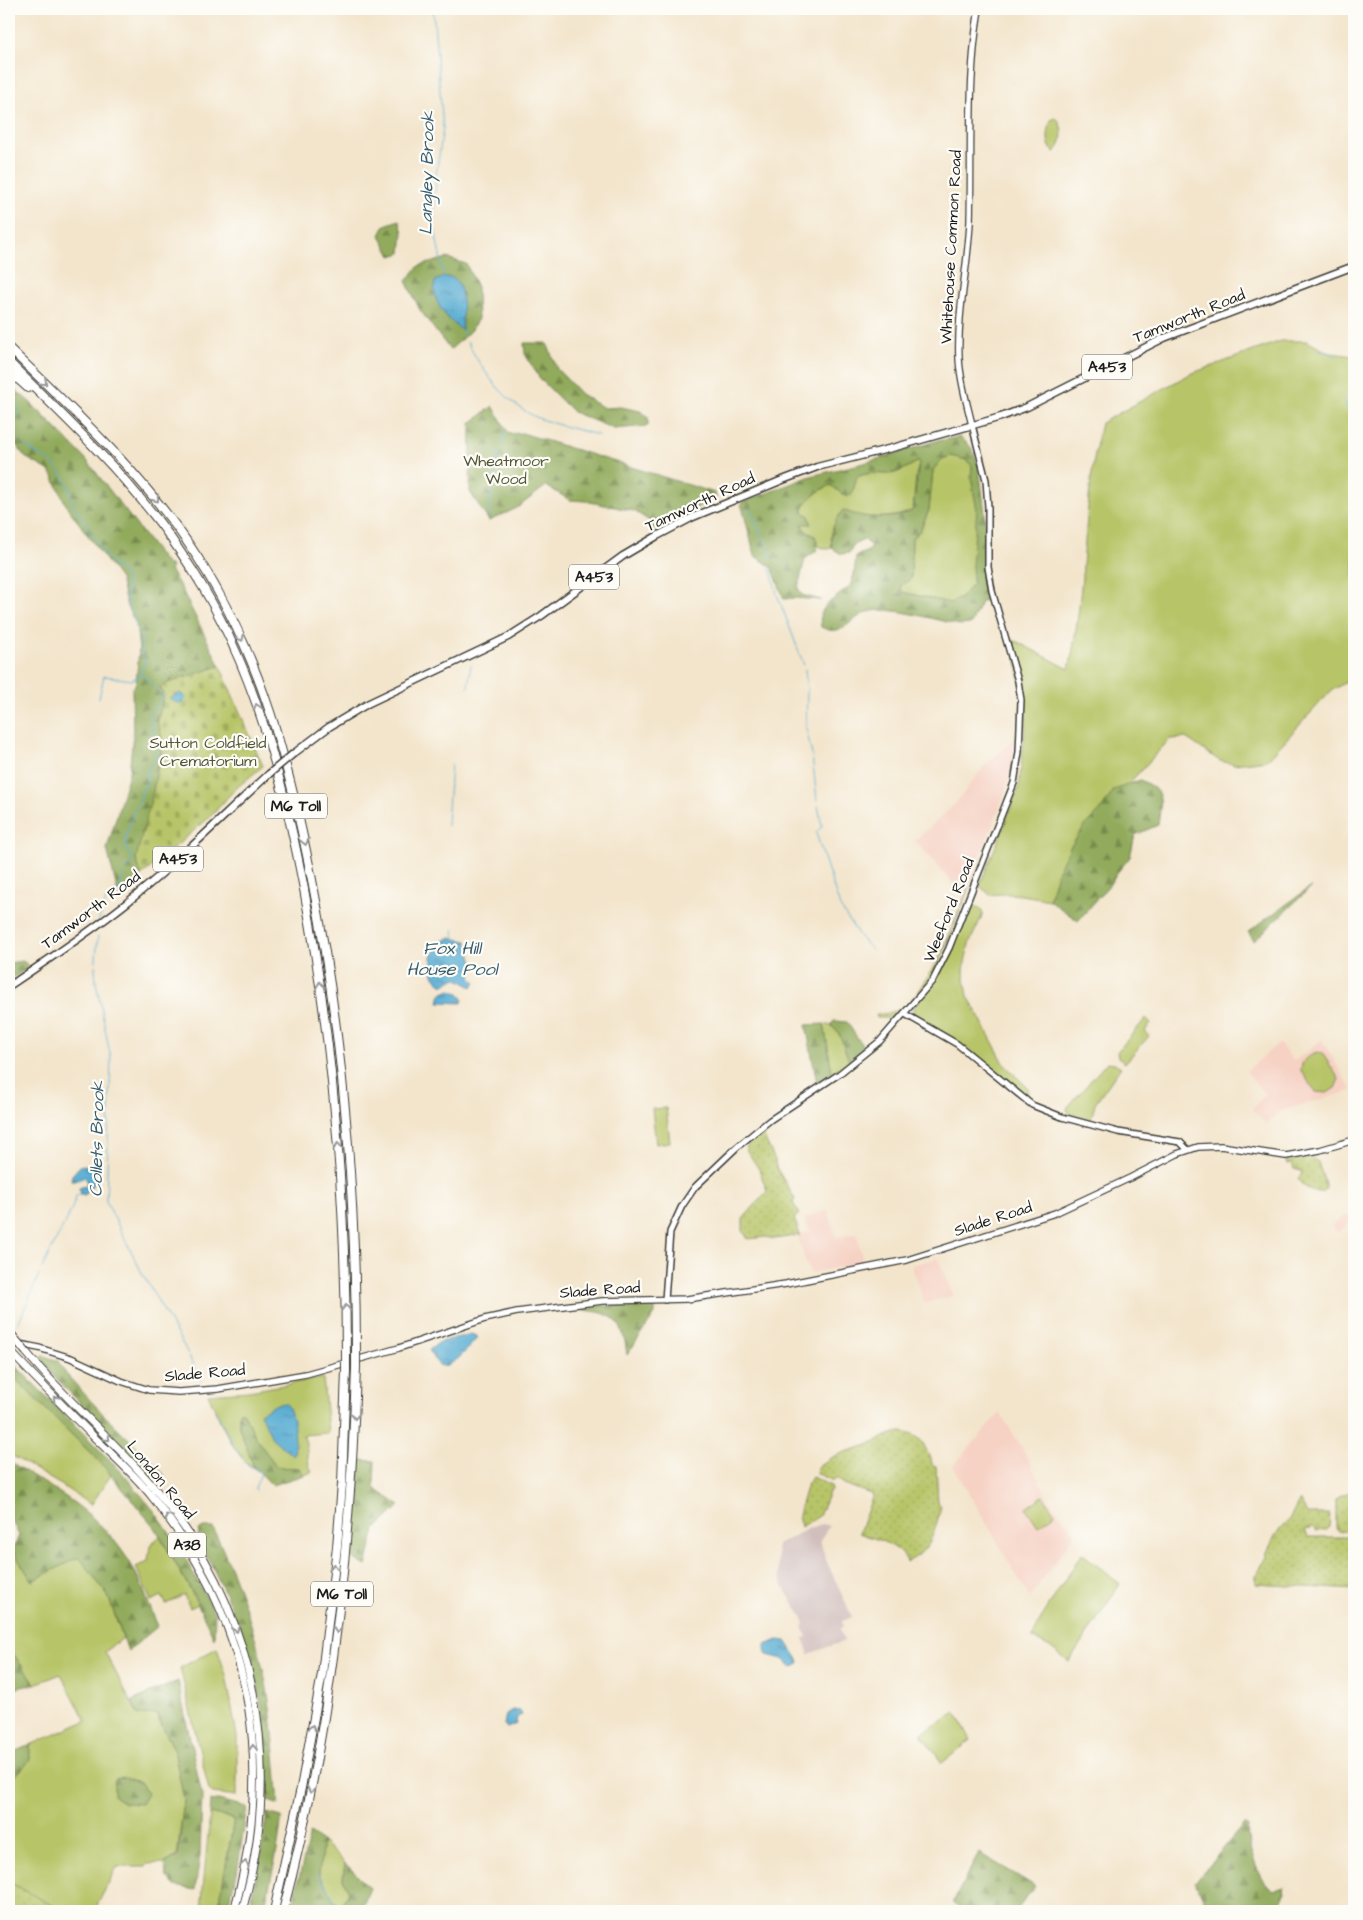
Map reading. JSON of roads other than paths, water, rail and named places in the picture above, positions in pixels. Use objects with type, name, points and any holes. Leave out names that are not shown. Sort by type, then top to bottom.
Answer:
[{"type":"highway","name":"M6 Toll","points":[[9,348],[123,460],[163,508],[203,568],[240,635],[266,694],[289,776],[304,840],[330,984],[342,1071],[353,1198],[356,1367],[352,1484],[340,1614],[331,1680],[305,1818],[283,1911]]},
{"type":"highway","name":"M6 Toll","points":[[9,362],[115,469],[154,515],[194,573],[217,614],[238,657],[270,745],[283,792],[298,860],[320,978],[342,1193],[346,1287],[346,1370],[342,1484],[337,1547],[323,1664],[296,1810],[274,1911]]},
{"type":"highway","name":"M6 Toll","points":[[9,371],[74,426]]},
{"type":"highway","name":"London Road","points":[[10,1333],[71,1403],[160,1494],[201,1554],[231,1616],[250,1677],[260,1734],[262,1773],[261,1811],[254,1862],[242,1911]]},
{"type":"highway","name":"London Road","points":[[9,1350],[152,1497],[186,1544],[213,1593],[234,1645],[246,1691],[252,1734],[253,1808],[246,1860],[234,1911]]},
{"type":"main road","name":"Whitehouse Common Road","points":[[972,425],[962,382],[959,341],[960,310],[969,228],[973,46],[979,9]]},
{"type":"main road","name":"Tamworth Road","points":[[9,986],[96,927],[126,904],[268,774],[329,727],[370,703],[508,637],[541,616],[623,556],[687,520],[817,467],[896,448],[1001,417],[1027,407],[1187,328],[1354,266]]},
{"type":"main road","name":"Slade Road","points":[[9,1342],[39,1348],[71,1358],[121,1381],[149,1390],[179,1392],[218,1389],[306,1374],[399,1348],[485,1319],[517,1312],[594,1302],[686,1299],[786,1284],[908,1260],[1055,1213],[1187,1150],[1216,1145],[1286,1156],[1320,1150],[1354,1140]]},
{"type":"street","name":"Weeford Road","points":[[664,1300],[670,1232],[682,1206],[695,1187],[770,1120],[860,1058],[880,1041],[933,980],[950,948],[1014,784],[1020,752],[1022,720],[1018,681],[992,591],[988,567],[986,480],[972,425]]},
{"type":"street","points":[[905,1014],[962,1048],[1032,1105],[1057,1115],[1118,1132],[1180,1142],[1187,1150]]},
{"type":"water","points":[[444,277],[453,278],[460,287],[462,294],[462,330],[445,315],[435,296],[435,281]]},
{"type":"water","points":[[180,693],[186,698],[183,703],[177,703],[170,699]]},
{"type":"water","name":"Fox Hill House Pool","points":[[449,938],[467,941],[474,966],[471,978],[476,982],[472,987],[456,978],[444,985],[434,975],[431,961],[433,953],[442,941]]},
{"type":"water","points":[[450,990],[459,993],[463,999],[462,1003],[439,1002],[441,994]]},
{"type":"water","points":[[80,1166],[90,1167],[95,1176],[94,1184],[85,1195],[81,1194],[79,1188],[85,1186],[86,1178],[71,1180],[72,1175]]},
{"type":"water","points":[[471,1334],[477,1336],[477,1338],[457,1360],[447,1365],[441,1366],[437,1363],[429,1350],[440,1342]]},
{"type":"water","points":[[286,1403],[291,1414],[295,1435],[293,1456],[272,1438],[260,1413],[277,1404]]},
{"type":"water","points":[[778,1640],[786,1641],[799,1661],[798,1664],[792,1667],[783,1659],[767,1655],[766,1645]]},
{"type":"water","points":[[512,1710],[520,1711],[522,1715],[517,1717],[516,1724],[507,1728],[504,1725],[506,1714]]},
{"type":"waterway","name":"Langley Brook","points":[[433,9],[443,128],[436,176],[434,225],[444,277]]},
{"type":"waterway","name":"Langley Brook","points":[[462,330],[464,335]]},
{"type":"waterway","name":"Langley Brook","points":[[467,341],[489,377],[519,407],[543,420],[598,435]]},
{"type":"waterway","points":[[1319,351],[1330,353],[1337,357]]},
{"type":"waterway","name":"Collets Brook","points":[[9,398],[13,399],[19,410],[13,426],[18,437],[22,443],[49,460],[59,470],[69,487],[73,504],[107,557],[114,566],[122,571],[126,579],[127,602],[141,636],[141,652],[145,660],[141,673],[164,697],[154,708],[150,717],[154,736],[158,744],[155,760],[146,774],[147,782],[142,790],[140,802],[135,808],[126,836],[125,845],[133,860],[131,865],[125,869],[119,890],[107,898],[99,920]]},
{"type":"waterway","points":[[1343,399],[1352,417]]},
{"type":"waterway","points":[[502,445],[505,432]]},
{"type":"waterway","points":[[491,518],[489,507],[499,453]]},
{"type":"waterway","points":[[748,509],[754,517],[772,558]]},
{"type":"waterway","points":[[770,568],[778,597],[804,665]]},
{"type":"waterway","points":[[468,688],[471,665]]},
{"type":"waterway","points":[[805,669],[807,690],[806,728],[812,755],[817,800]]},
{"type":"waterway","points":[[99,698],[104,676],[131,680],[140,675]]},
{"type":"waterway","points":[[447,826],[451,764]]},
{"type":"waterway","points":[[818,806],[822,826],[816,833],[840,907],[860,937],[873,951]]},
{"type":"waterway","points":[[454,929],[455,941]]},
{"type":"waterway","name":"Collets Brook","points":[[98,936],[95,969],[96,982],[111,1059],[106,1201],[142,1273],[185,1348],[201,1381]]},
{"type":"waterway","points":[[95,1174],[100,1174]]},
{"type":"waterway","points":[[42,1268],[71,1211],[76,1196],[81,1194]]},
{"type":"waterway","points":[[18,1324],[39,1275]]},
{"type":"waterway","name":"Collets Brook","points":[[216,1410],[234,1446],[248,1465],[261,1473],[255,1488],[256,1490]]},
{"type":"waterway","points":[[318,1874],[341,1911]]},
{"type":"park label","name":"Wheatmoor Wood","points":[[506,470]]},
{"type":"park label","name":"Sutton Coldfield Crematorium","points":[[208,752]]}]
